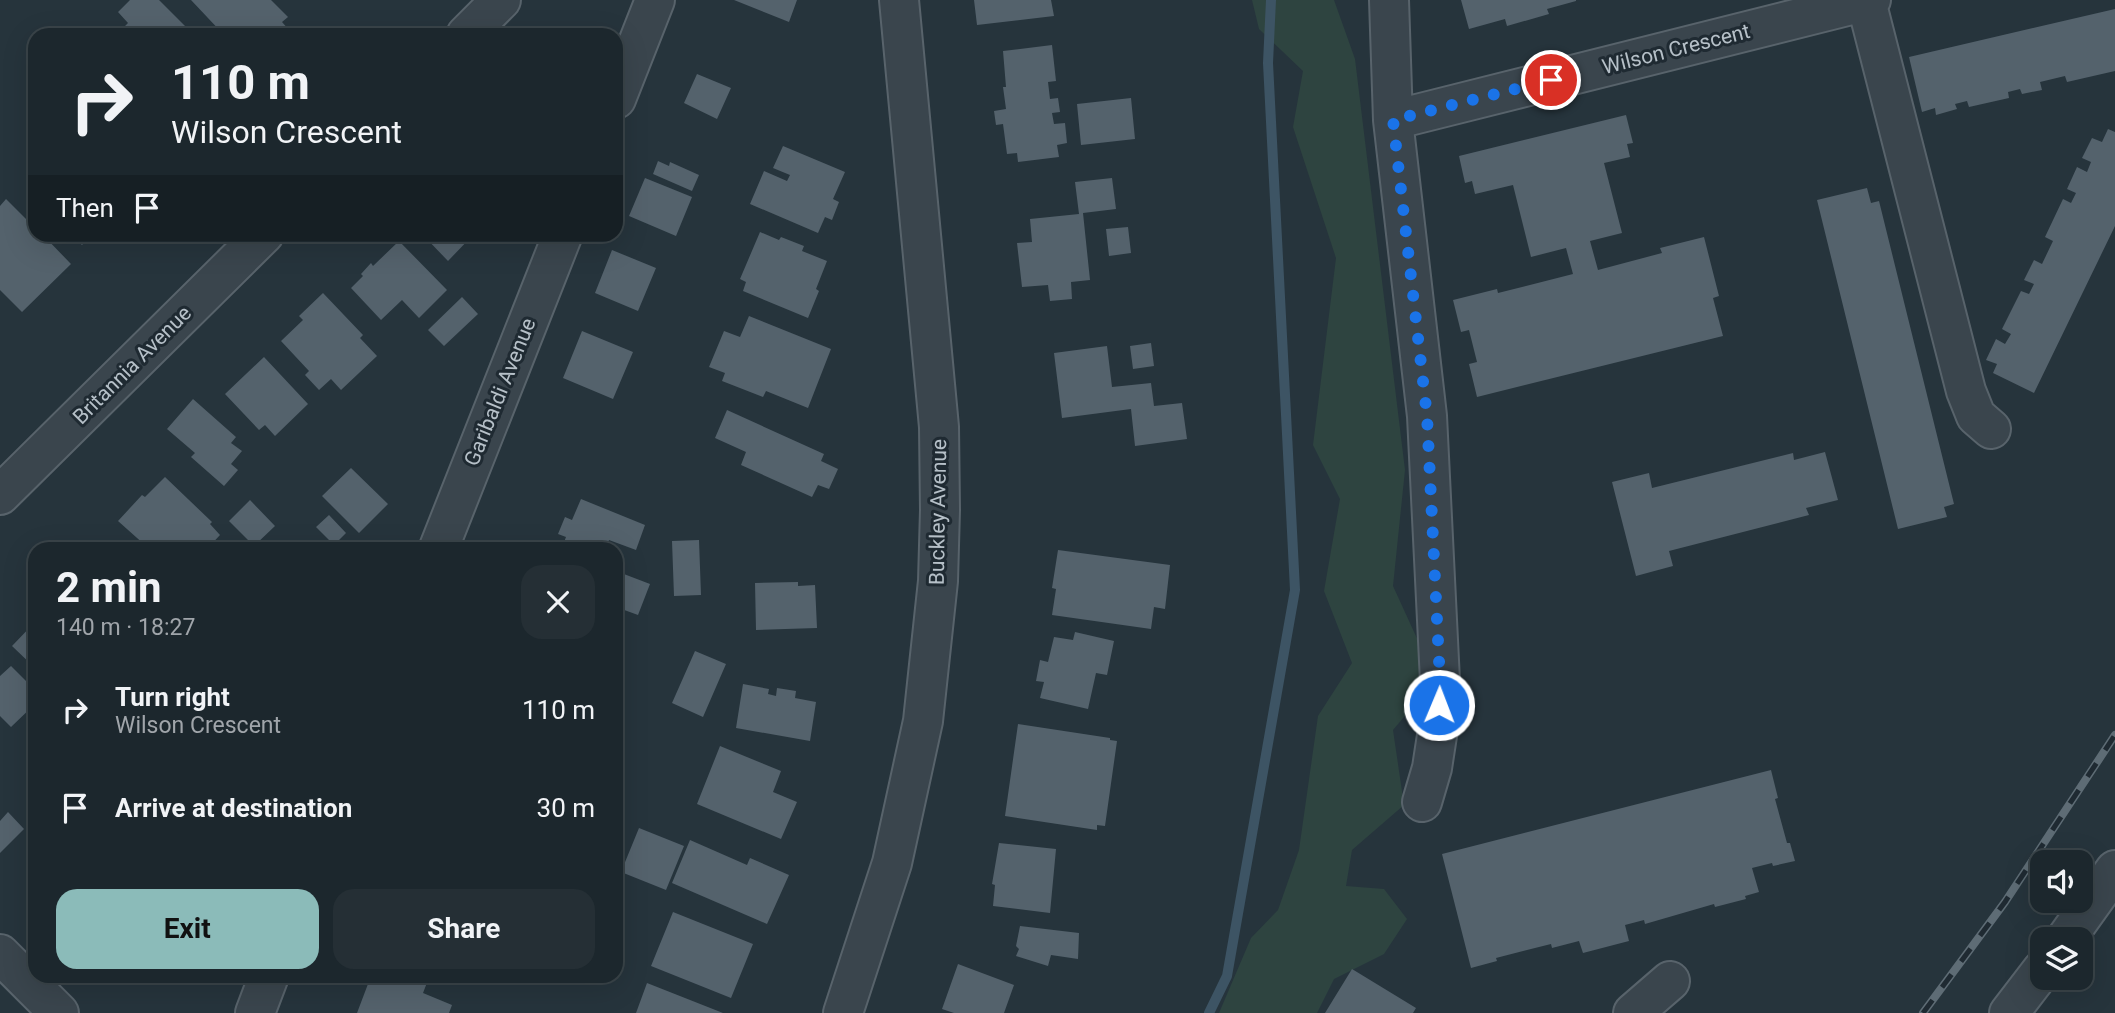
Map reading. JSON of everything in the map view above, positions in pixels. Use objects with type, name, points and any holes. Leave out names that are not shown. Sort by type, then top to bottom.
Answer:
[{"type":"street","points":[[473,28],[501,0]]},
{"type":"street","points":[[623,81],[655,0]]},
{"type":"street","name":"Buckley Avenue","points":[[843,1013],[892,863],[923,722],[938,581],[939,427],[899,0]]},
{"type":"street","points":[[1389,0],[1393,120],[1427,416],[1440,681],[1438,729],[1432,768],[1422,802]]},
{"type":"street","points":[[1869,1],[1966,391],[1976,416],[1991,429]]},
{"type":"street","name":"Wilson Crescent","points":[[1393,120],[1869,1]]},
{"type":"street","name":"Britannia Avenue","points":[[0,495],[256,242]]},
{"type":"street","name":"Garibaldi Avenue","points":[[441,542],[560,242]]},
{"type":"street","points":[[2074,927],[2115,870]]},
{"type":"street","points":[[0,954],[28,982]]},
{"type":"street","points":[[1633,1013],[1670,981]]},
{"type":"street","points":[[29,983],[59,1013]]},
{"type":"street","points":[[254,1013],[266,983]]},
{"type":"street","points":[[2010,1013],[2030,986]]},
{"type":"green space","points":[[1252,0],[1334,0],[1355,59],[1405,470],[1393,586],[1420,645],[1420,698],[1393,730],[1404,805],[1352,850],[1346,886],[1384,889],[1407,919],[1384,954],[1334,979],[1317,1013],[1219,1013],[1251,938],[1278,910],[1299,850],[1318,716],[1352,663],[1324,591],[1340,499],[1313,445],[1336,258],[1293,127],[1303,71],[1259,29]]},
{"type":"building","points":[[130,0],[159,0],[187,28],[123,28],[128,23],[118,12]]},
{"type":"building","points":[[191,0],[271,0],[288,17],[282,22],[287,28],[217,28]]},
{"type":"building","points":[[734,0],[797,0],[789,22]]},
{"type":"building","points":[[974,0],[1051,0],[1054,16],[977,25]]},
{"type":"building","points":[[1461,0],[1576,1],[1547,9],[1549,14],[1507,26],[1505,19],[1469,29]]},
{"type":"building","points":[[2115,9],[2115,71],[2067,82],[2065,76],[2040,82],[2042,90],[2022,94],[2020,89],[2008,92],[2009,98],[1969,107],[1967,101],[1955,104],[1957,109],[1936,115],[1935,108],[1922,112],[1909,57]]},
{"type":"building","points":[[1052,45],[1056,81],[1048,82],[1050,99],[1058,98],[1060,112],[1052,113],[1054,124],[1065,123],[1067,143],[1057,145],[1059,157],[1018,162],[1017,153],[1007,154],[1003,124],[996,125],[994,111],[1006,109],[1003,51]]},
{"type":"building","points":[[697,74],[731,88],[717,119],[684,103]]},
{"type":"building","points":[[1131,98],[1135,139],[1081,145],[1077,104]]},
{"type":"building","points":[[1626,115],[1633,143],[1627,144],[1630,157],[1604,163],[1622,233],[1590,241],[1598,270],[1662,253],[1660,248],[1704,237],[1719,296],[1713,298],[1723,336],[1477,397],[1469,364],[1477,362],[1469,330],[1461,332],[1453,300],[1497,289],[1498,293],[1573,274],[1566,248],[1531,257],[1513,185],[1475,194],[1472,181],[1465,183],[1459,156]]},
{"type":"building","points":[[2108,129],[2115,132],[2115,226],[2034,393],[1993,373],[1997,364],[1986,360],[1996,339],[2005,344],[2011,334],[2002,329],[2021,291],[2029,294],[2034,284],[2024,280],[2034,260],[2042,264],[2053,241],[2045,237],[2063,199],[2071,203],[2076,193],[2067,189],[2077,167],[2087,172],[2091,162],[2082,158],[2092,138],[2102,142]]},
{"type":"building","points":[[783,146],[845,172],[833,199],[839,202],[832,220],[825,217],[818,233],[750,204],[764,171],[787,181],[790,175],[773,168]]},
{"type":"building","points":[[658,161],[669,166],[670,162],[699,175],[692,191],[653,174]]},
{"type":"building","points":[[645,178],[692,197],[676,236],[629,216]]},
{"type":"building","points":[[1112,178],[1116,209],[1083,213],[1090,280],[1071,282],[1072,299],[1050,301],[1048,285],[1022,287],[1017,243],[1032,242],[1030,219],[1079,214],[1075,182]]},
{"type":"building","points":[[1867,188],[1871,203],[1879,201],[1954,504],[1944,507],[1947,517],[1898,529],[1817,200]]},
{"type":"building","points":[[6,199],[28,221],[28,242],[50,242],[71,264],[22,312],[0,290],[0,206]]},
{"type":"building","points":[[1128,227],[1131,253],[1109,256],[1106,229]]},
{"type":"building","points":[[760,232],[804,246],[802,251],[827,261],[808,318],[743,291],[746,282],[740,279]]},
{"type":"building","points":[[400,242],[447,290],[419,318],[402,300],[381,320],[351,288],[371,263],[373,266]]},
{"type":"building","points":[[430,242],[466,242],[448,261]]},
{"type":"building","points":[[612,250],[656,268],[638,311],[595,293]]},
{"type":"building","points":[[323,293],[363,335],[360,338],[377,356],[341,390],[331,379],[319,390],[305,375],[309,371],[281,341],[303,320],[299,316]]},
{"type":"building","points":[[462,297],[478,314],[444,346],[428,330]]},
{"type":"building","points":[[749,316],[831,349],[808,408],[766,391],[763,397],[722,381],[725,373],[709,367],[724,331],[740,337]]},
{"type":"building","points":[[582,331],[633,352],[613,399],[563,378]]},
{"type":"building","points":[[1151,343],[1154,366],[1133,369],[1130,346]]},
{"type":"building","points":[[1107,346],[1112,387],[1151,383],[1154,406],[1182,403],[1187,439],[1135,446],[1131,409],[1062,418],[1054,353]]},
{"type":"building","points":[[264,357],[308,404],[275,436],[265,425],[259,430],[225,394]]},
{"type":"building","points":[[193,399],[236,437],[231,443],[242,451],[231,464],[238,470],[224,486],[191,457],[195,453],[167,429]]},
{"type":"building","points":[[727,410],[824,454],[821,461],[838,469],[829,489],[818,485],[812,497],[741,465],[746,452],[715,438]]},
{"type":"building","points":[[1825,452],[1838,500],[1806,508],[1809,515],[1669,551],[1673,566],[1636,576],[1612,482],[1649,473],[1652,488],[1793,453],[1794,460]]},
{"type":"building","points":[[351,468],[388,504],[359,533],[322,496]]},
{"type":"building","points":[[165,477],[212,522],[210,524],[220,535],[213,542],[142,542],[118,521],[142,495],[145,497]]},
{"type":"building","points":[[581,499],[645,525],[636,550],[623,545],[623,542],[609,540],[564,542],[566,537],[558,534],[565,517],[572,520]]},
{"type":"building","points":[[250,500],[275,526],[258,542],[250,542],[229,521]]},
{"type":"building","points":[[329,515],[346,533],[337,542],[331,542],[316,527]]},
{"type":"building","points":[[699,540],[701,595],[674,596],[672,541]]},
{"type":"building","points":[[1058,550],[1170,565],[1165,609],[1154,607],[1151,629],[1052,615],[1056,589],[1052,588]]},
{"type":"building","points":[[623,574],[650,584],[638,615],[623,610]]},
{"type":"building","points":[[798,582],[798,586],[815,585],[817,628],[756,630],[755,583]]},
{"type":"building","points":[[28,629],[28,661],[12,646]]},
{"type":"building","points":[[1075,632],[1114,641],[1107,675],[1096,673],[1088,709],[1040,698],[1044,682],[1036,681],[1040,660],[1048,662],[1054,637],[1073,640]]},
{"type":"building","points":[[695,651],[726,664],[703,717],[672,703]]},
{"type":"building","points":[[11,666],[28,683],[28,711],[11,727],[0,716],[0,676]]},
{"type":"building","points":[[743,684],[769,689],[768,694],[776,696],[777,688],[796,691],[795,698],[816,702],[810,741],[736,728]]},
{"type":"building","points":[[1018,724],[1117,741],[1105,826],[1097,825],[1097,830],[1005,816]]},
{"type":"building","points":[[720,746],[781,771],[773,792],[797,802],[781,839],[697,804]]},
{"type":"building","points":[[1771,770],[1778,798],[1775,799],[1795,861],[1752,868],[1759,892],[1745,896],[1746,899],[1715,907],[1714,904],[1645,924],[1644,920],[1625,925],[1629,941],[1583,953],[1579,941],[1552,948],[1551,944],[1496,958],[1497,961],[1471,968],[1442,854]]},
{"type":"building","points":[[8,812],[24,829],[0,853],[0,821]]},
{"type":"building","points":[[639,828],[684,846],[666,890],[623,873]]},
{"type":"building","points":[[690,840],[747,865],[750,858],[789,875],[767,924],[672,883]]},
{"type":"building","points":[[999,843],[1056,849],[1050,913],[993,906],[995,885],[992,884]]},
{"type":"building","points":[[673,912],[753,944],[731,998],[651,966]]},
{"type":"building","points":[[1020,926],[1079,933],[1078,959],[1051,955],[1048,966],[1016,956]]},
{"type":"building","points":[[958,964],[1014,985],[1004,1013],[954,1013],[942,1009]]},
{"type":"building","points":[[1352,969],[1416,1008],[1413,1013],[1325,1013]]},
{"type":"building","points":[[368,983],[427,983],[423,993],[452,1005],[449,1013],[357,1013]]},
{"type":"building","points":[[647,983],[723,1013],[636,1013]]},
{"type":"waterway","points":[[1209,1013],[1227,976],[1295,590],[1268,63],[1271,0]]},
{"type":"railway","points":[[1923,1013],[2005,902],[2115,735]]},
{"type":"route","points":[[1439,705],[1427,416],[1393,120],[1551,80]]}]
